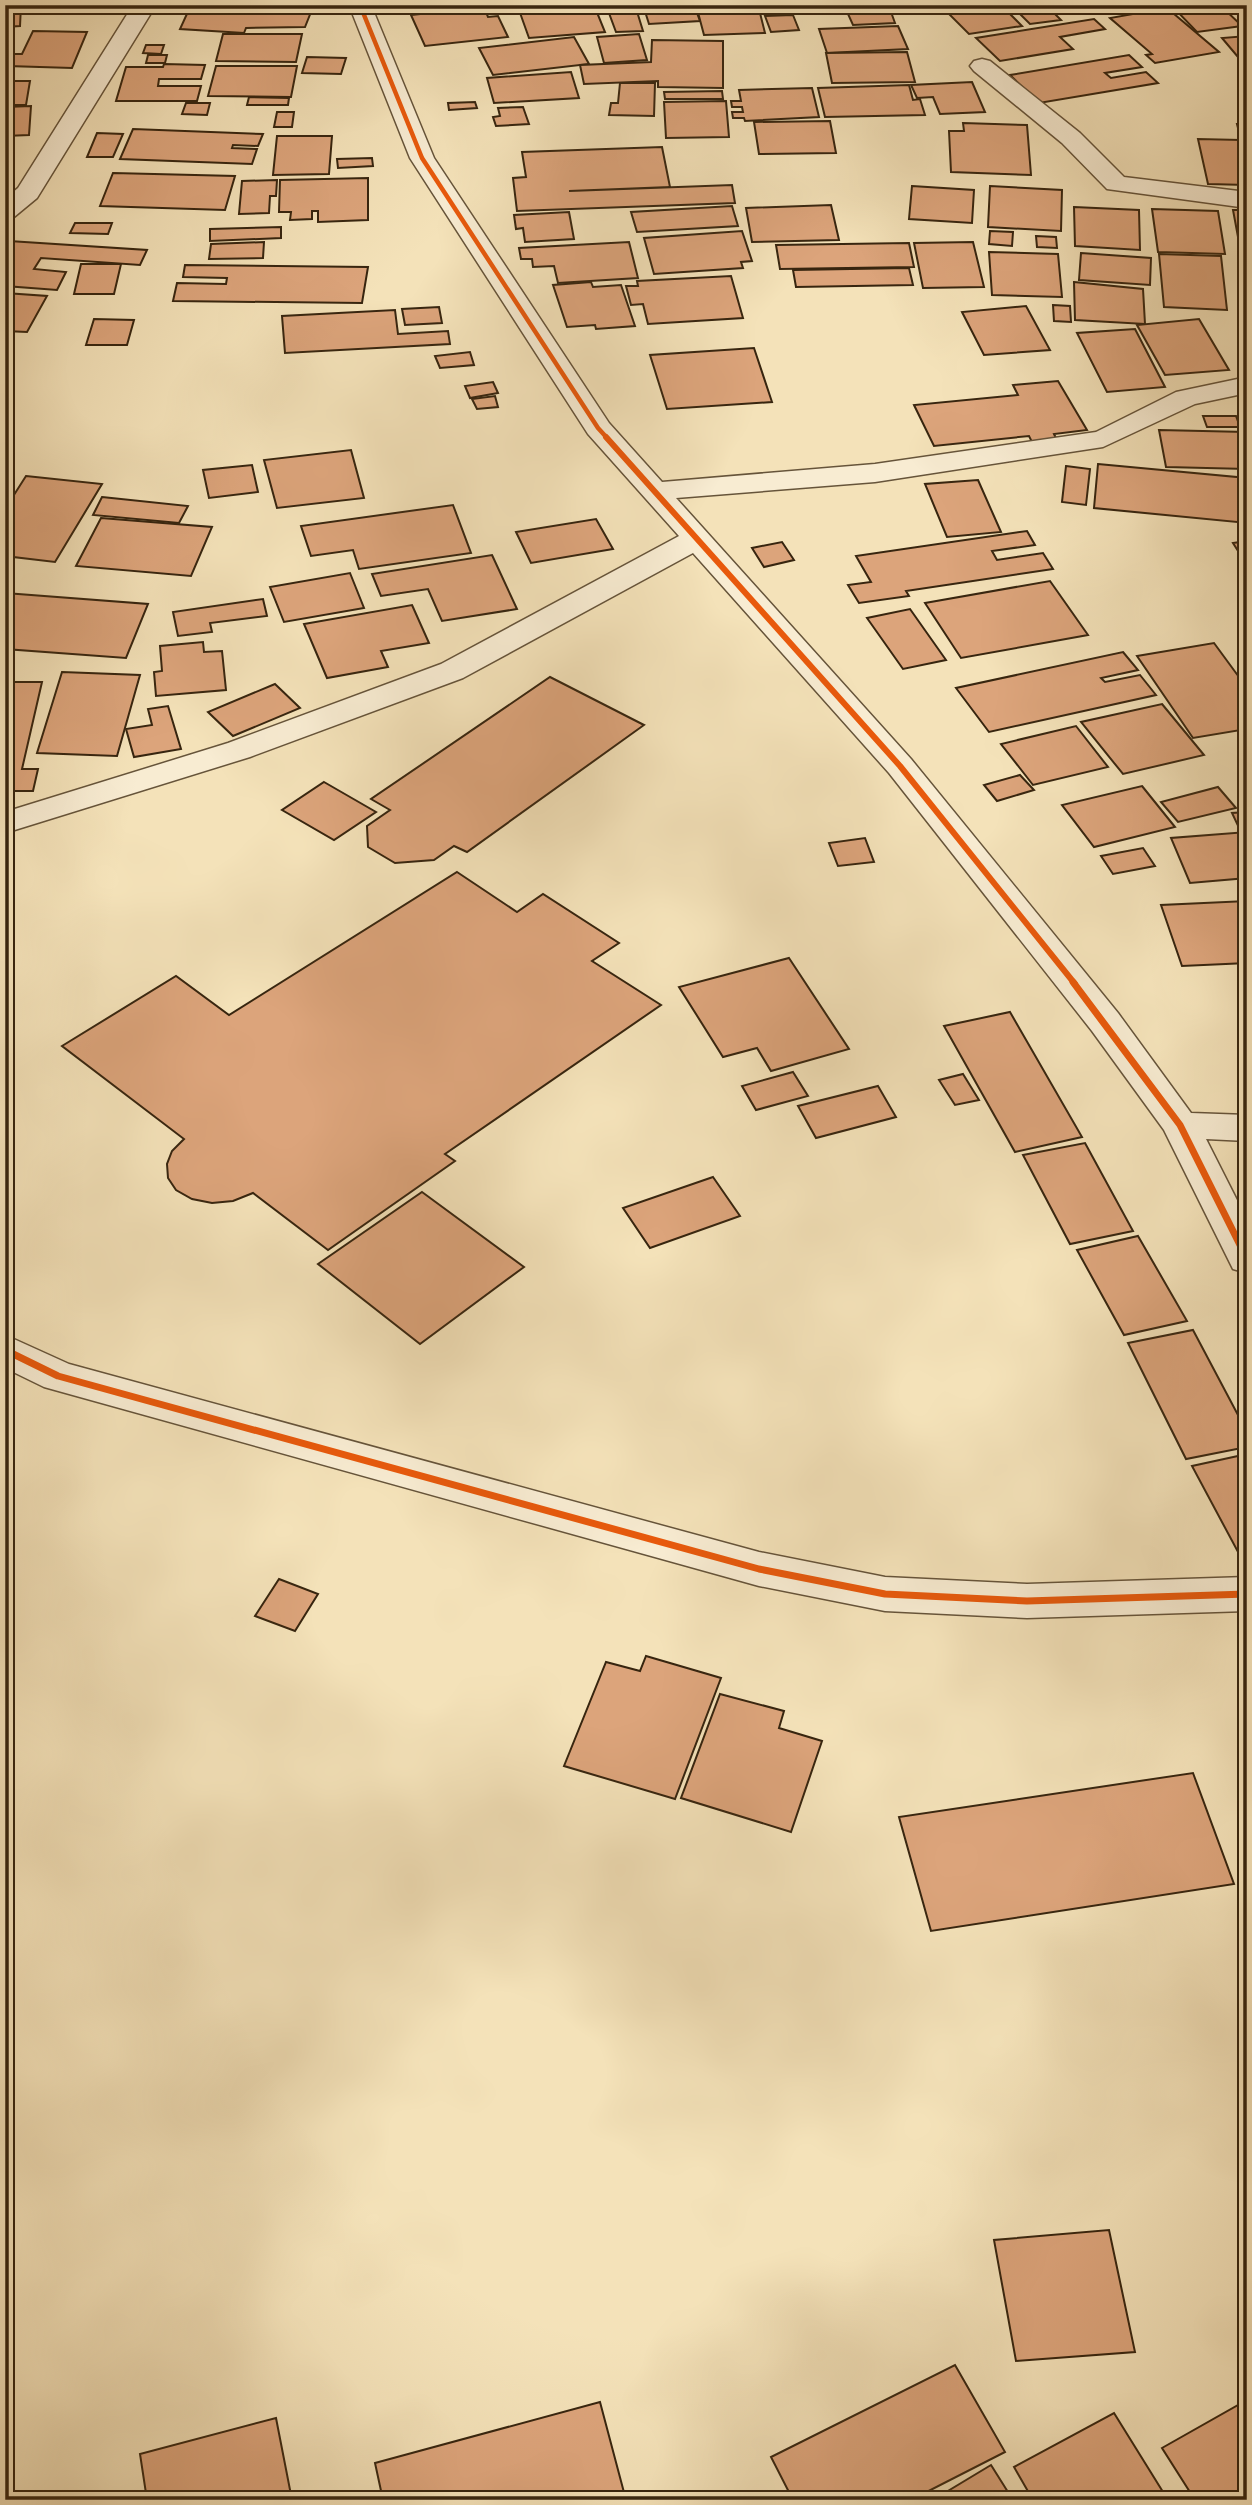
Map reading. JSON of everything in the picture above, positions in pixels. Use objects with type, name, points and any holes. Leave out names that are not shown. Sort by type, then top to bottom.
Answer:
[{"type":"street","points":[[5,212],[28,193],[145,5]]},
{"type":"street","points":[[360,5],[422,158],[598,428],[900,766],[1105,1021],[1180,1125],[1247,1259]]},
{"type":"street","points":[[982,66],[1070,138],[1116,184],[1247,200]]},
{"type":"street","points":[[653,491],[875,473],[1103,439],[1186,398],[1247,385]]},
{"type":"street","points":[[5,824],[239,750],[452,671],[698,538]]},
{"type":"street","points":[[1180,1125],[1247,1128]]},
{"type":"street","points":[[5,1350],[58,1376],[759,1569],[885,1594],[1027,1601],[1247,1594]]},
{"type":"building","points":[[5,5],[21,5],[20,26],[5,27]]},
{"type":"building","points":[[191,5],[311,12],[305,27],[246,28],[244,33],[180,29]]},
{"type":"building","points":[[483,5],[488,17],[498,16],[508,37],[425,46],[411,15],[431,13],[429,8]]},
{"type":"building","points":[[594,5],[605,32],[529,38],[519,10]]},
{"type":"building","points":[[606,5],[635,5],[643,31],[616,32]]},
{"type":"building","points":[[643,5],[694,5],[700,21],[649,24]]},
{"type":"building","points":[[696,5],[753,5],[755,13],[760,13],[765,33],[704,35]]},
{"type":"building","points":[[758,5],[819,5],[821,10],[761,13]]},
{"type":"building","points":[[898,5],[923,5],[927,12],[902,14]]},
{"type":"building","points":[[969,5],[1001,5],[1022,26],[969,34],[944,9]]},
{"type":"building","points":[[1011,5],[1046,5],[1061,20],[1030,24]]},
{"type":"building","points":[[1171,5],[1220,5],[1242,26],[1197,32]]},
{"type":"building","points":[[1167,8],[1219,52],[1155,63],[1146,55],[1152,54],[1110,18]]},
{"type":"building","points":[[891,12],[895,23],[853,25],[848,14]]},
{"type":"building","points":[[793,15],[799,30],[771,32],[765,16]]},
{"type":"building","points":[[1094,19],[1105,29],[1060,37],[1073,49],[1000,61],[976,38]]},
{"type":"building","points":[[898,26],[908,49],[827,53],[819,29]]},
{"type":"building","points":[[13,29],[12,51],[5,51],[5,30]]},
{"type":"building","points":[[33,31],[87,32],[72,68],[8,66],[14,54],[22,54]]},
{"type":"building","points":[[223,34],[302,34],[296,62],[216,61]]},
{"type":"building","points":[[639,34],[647,60],[604,63],[597,37]]},
{"type":"building","points":[[1247,36],[1247,63],[1243,63],[1222,38]]},
{"type":"building","points":[[574,37],[589,64],[493,75],[479,48]]},
{"type":"building","points":[[652,40],[723,41],[723,88],[658,87],[658,81],[584,84],[580,65],[651,62]]},
{"type":"building","points":[[146,45],[164,45],[161,54],[143,53]]},
{"type":"building","points":[[907,52],[915,82],[832,83],[826,53]]},
{"type":"building","points":[[148,55],[167,55],[165,63],[146,63]]},
{"type":"building","points":[[1129,55],[1142,67],[1105,73],[1111,78],[1146,72],[1158,83],[1039,103],[1010,75]]},
{"type":"building","points":[[307,57],[346,58],[341,74],[302,73]]},
{"type":"building","points":[[164,64],[205,65],[201,79],[159,79],[158,86],[201,86],[197,101],[116,101],[126,67],[163,67]]},
{"type":"building","points":[[216,66],[297,66],[291,97],[208,96]]},
{"type":"building","points":[[571,72],[579,98],[494,103],[487,78]]},
{"type":"building","points":[[5,81],[30,81],[26,105],[5,105]]},
{"type":"building","points":[[972,82],[985,112],[940,114],[933,97],[917,98],[911,85]]},
{"type":"building","points":[[620,83],[655,83],[654,116],[609,115],[611,103],[618,103]]},
{"type":"building","points":[[909,85],[913,100],[920,99],[925,115],[825,117],[818,88]]},
{"type":"building","points":[[812,88],[819,117],[745,121],[744,118],[733,118],[732,112],[743,112],[742,107],[732,107],[731,101],[741,101],[739,90]]},
{"type":"building","points":[[722,91],[723,99],[665,99],[664,92]]},
{"type":"building","points":[[249,97],[289,98],[288,105],[247,105]]},
{"type":"building","points":[[726,101],[729,137],[666,138],[664,102]]},
{"type":"building","points":[[475,102],[477,108],[449,110],[448,103]]},
{"type":"building","points":[[186,103],[210,103],[207,115],[182,114]]},
{"type":"building","points":[[31,106],[29,135],[5,136],[5,107]]},
{"type":"building","points":[[523,107],[529,124],[496,126],[493,117],[500,116],[498,108]]},
{"type":"building","points":[[277,112],[294,112],[292,127],[274,127]]},
{"type":"building","points":[[830,121],[836,153],[759,154],[754,122]]},
{"type":"building","points":[[963,123],[1027,125],[1031,175],[951,172],[949,131],[964,131]]},
{"type":"building","points":[[1237,124],[1247,124],[1247,185],[1208,184],[1198,139],[1241,140]]},
{"type":"building","points":[[133,129],[263,134],[258,146],[233,145],[232,148],[257,149],[252,164],[120,159]]},
{"type":"building","points":[[97,133],[123,134],[113,157],[87,157]]},
{"type":"building","points":[[277,136],[332,136],[329,174],[273,175]]},
{"type":"building","points":[[662,147],[670,187],[569,191],[732,185],[735,203],[517,211],[513,178],[526,177],[522,152]]},
{"type":"building","points":[[372,158],[373,166],[338,168],[337,159]]},
{"type":"building","points":[[113,173],[235,176],[225,210],[100,206]]},
{"type":"building","points":[[368,178],[368,220],[318,222],[318,211],[312,211],[312,219],[290,220],[291,212],[279,212],[280,180]]},
{"type":"building","points":[[277,180],[276,196],[270,196],[269,213],[239,214],[242,181]]},
{"type":"building","points":[[912,186],[974,190],[972,223],[909,219]]},
{"type":"building","points":[[990,186],[1062,190],[1061,231],[988,227]]},
{"type":"building","points":[[831,205],[839,240],[752,242],[746,208]]},
{"type":"building","points":[[732,206],[738,226],[637,232],[631,212]]},
{"type":"building","points":[[1074,207],[1139,210],[1140,250],[1075,246]]},
{"type":"building","points":[[1152,209],[1218,211],[1225,254],[1158,252]]},
{"type":"building","points":[[1233,210],[1247,210],[1247,280],[1246,280]]},
{"type":"building","points":[[569,212],[574,239],[525,242],[523,228],[516,229],[514,215]]},
{"type":"building","points":[[75,223],[112,223],[108,234],[70,233]]},
{"type":"building","points":[[281,227],[281,238],[210,241],[210,229]]},
{"type":"building","points":[[742,231],[752,261],[741,262],[743,268],[654,274],[644,238]]},
{"type":"building","points":[[990,231],[1013,232],[1012,246],[989,244]]},
{"type":"building","points":[[1036,236],[1056,237],[1057,248],[1037,247]]},
{"type":"building","points":[[9,241],[147,250],[140,265],[41,258],[34,269],[66,272],[57,290],[5,286],[5,248]]},
{"type":"building","points":[[264,242],[263,258],[209,259],[211,244]]},
{"type":"building","points":[[629,242],[638,278],[558,283],[554,266],[533,267],[532,259],[521,259],[519,248]]},
{"type":"building","points":[[973,242],[984,287],[923,288],[914,243]]},
{"type":"building","points":[[909,243],[914,267],[780,269],[776,245]]},
{"type":"building","points":[[989,252],[1058,254],[1062,297],[992,295]]},
{"type":"building","points":[[1081,253],[1151,258],[1150,285],[1079,280]]},
{"type":"building","points":[[1159,254],[1221,256],[1227,310],[1164,307]]},
{"type":"building","points":[[81,264],[121,264],[114,294],[74,294]]},
{"type":"building","points":[[185,265],[368,267],[362,303],[173,301],[177,283],[226,284],[227,278],[183,277]]},
{"type":"building","points":[[909,268],[913,285],[796,287],[793,270]]},
{"type":"building","points":[[731,276],[743,318],[648,324],[643,304],[631,305],[626,286],[638,286],[637,281]]},
{"type":"building","points":[[591,282],[593,287],[621,285],[635,326],[596,329],[595,325],[567,327],[553,285]]},
{"type":"building","points":[[1074,282],[1143,289],[1145,324],[1075,320]]},
{"type":"building","points":[[5,293],[47,296],[27,332],[5,331]]},
{"type":"building","points":[[1053,305],[1070,306],[1071,322],[1054,321]]},
{"type":"building","points":[[1026,306],[1050,350],[984,355],[962,312]]},
{"type":"building","points":[[439,307],[442,323],[405,325],[402,309]]},
{"type":"building","points":[[395,310],[398,334],[448,331],[450,344],[285,353],[282,316]]},
{"type":"building","points":[[94,319],[134,320],[127,345],[86,345]]},
{"type":"building","points":[[1199,319],[1229,370],[1165,375],[1137,325]]},
{"type":"building","points":[[1135,329],[1165,387],[1107,392],[1077,333]]},
{"type":"building","points":[[754,348],[772,402],[667,409],[650,355]]},
{"type":"building","points":[[470,352],[474,365],[440,368],[435,356]]},
{"type":"building","points":[[1058,381],[1087,430],[1054,434],[1057,440],[1032,442],[1029,436],[934,446],[914,405],[1018,395],[1013,385]]},
{"type":"building","points":[[493,382],[498,393],[470,398],[465,386]]},
{"type":"building","points":[[495,396],[498,407],[477,409],[472,399]]},
{"type":"building","points":[[1203,416],[1236,416],[1240,427],[1207,427]]},
{"type":"building","points":[[1159,430],[1246,432],[1247,469],[1166,467]]},
{"type":"building","points":[[351,450],[364,498],[277,508],[264,460]]},
{"type":"building","points":[[1098,464],[1247,478],[1247,523],[1094,508]]},
{"type":"building","points":[[252,465],[258,492],[209,498],[203,470]]},
{"type":"building","points":[[1066,466],[1090,469],[1086,505],[1062,502]]},
{"type":"building","points":[[26,476],[102,484],[55,562],[5,556],[5,509]]},
{"type":"building","points":[[978,480],[1001,532],[947,537],[925,484]]},
{"type":"building","points":[[102,497],[188,506],[179,523],[93,515]]},
{"type":"building","points":[[453,505],[471,553],[359,569],[353,550],[311,556],[301,526]]},
{"type":"building","points":[[101,518],[212,527],[191,576],[76,566]]},
{"type":"building","points":[[596,519],[613,549],[531,563],[516,532]]},
{"type":"building","points":[[1027,531],[1035,545],[992,551],[997,560],[1043,553],[1053,569],[906,591],[909,596],[859,603],[848,585],[871,582],[856,556]]},
{"type":"building","points":[[1247,541],[1247,565],[1233,543]]},
{"type":"building","points":[[782,542],[794,560],[764,567],[752,548]]},
{"type":"building","points":[[492,555],[517,609],[442,621],[428,589],[381,596],[372,574]]},
{"type":"building","points":[[350,573],[364,608],[284,622],[270,587]]},
{"type":"building","points":[[1050,581],[1088,635],[961,658],[925,603]]},
{"type":"building","points":[[5,593],[148,604],[126,658],[5,649]]},
{"type":"building","points":[[263,599],[267,616],[210,623],[212,632],[178,636],[173,612]]},
{"type":"building","points":[[412,605],[429,643],[381,651],[388,667],[327,678],[304,624]]},
{"type":"building","points":[[910,609],[946,660],[903,669],[867,618]]},
{"type":"building","points":[[203,642],[204,652],[222,651],[226,690],[156,696],[154,672],[162,671],[160,646]]},
{"type":"building","points":[[1214,643],[1247,688],[1247,729],[1193,738],[1137,656]]},
{"type":"building","points":[[1123,652],[1138,670],[1101,678],[1105,682],[1140,675],[1156,695],[989,732],[956,688]]},
{"type":"building","points":[[62,672],[140,675],[117,756],[37,753]]},
{"type":"building","points":[[550,677],[644,725],[467,852],[454,846],[434,860],[395,863],[368,847],[367,826],[390,810],[371,799]]},
{"type":"building","points":[[12,682],[42,682],[22,769],[38,769],[33,791],[5,791],[5,705]]},
{"type":"building","points":[[275,684],[300,708],[233,736],[208,712]]},
{"type":"building","points":[[1162,704],[1204,755],[1123,774],[1081,722]]},
{"type":"building","points":[[168,706],[181,749],[134,757],[126,729],[152,725],[148,709]]},
{"type":"building","points":[[1076,726],[1108,767],[1033,785],[1001,744]]},
{"type":"building","points":[[1020,775],[1034,790],[997,801],[984,785]]},
{"type":"building","points":[[324,782],[376,812],[334,840],[282,810]]},
{"type":"building","points":[[1142,786],[1175,827],[1094,847],[1062,805]]},
{"type":"building","points":[[1218,787],[1236,808],[1178,822],[1161,802]]},
{"type":"building","points":[[1247,812],[1247,829],[1240,830],[1232,813]]},
{"type":"building","points":[[1247,832],[1247,878],[1190,883],[1171,838]]},
{"type":"building","points":[[865,838],[874,862],[838,866],[829,843]]},
{"type":"building","points":[[1143,848],[1155,866],[1113,874],[1101,856]]},
{"type":"building","points":[[457,872],[517,912],[543,894],[619,943],[592,961],[661,1005],[445,1154],[455,1161],[328,1250],[253,1193],[233,1201],[212,1203],[192,1199],[176,1190],[168,1178],[167,1164],[172,1151],[184,1139],[62,1046],[176,976],[229,1015]]},
{"type":"building","points":[[1247,901],[1247,963],[1182,966],[1161,905]]},
{"type":"building","points":[[789,958],[849,1049],[771,1071],[757,1048],[723,1057],[679,987]]},
{"type":"building","points":[[1010,1012],[1082,1137],[1015,1152],[944,1026]]},
{"type":"building","points":[[793,1072],[808,1096],[756,1110],[742,1086]]},
{"type":"building","points":[[963,1074],[979,1100],[955,1105],[939,1080]]},
{"type":"building","points":[[878,1086],[896,1117],[816,1138],[798,1106]]},
{"type":"building","points":[[1085,1143],[1133,1231],[1070,1244],[1023,1155]]},
{"type":"building","points":[[713,1177],[740,1216],[650,1248],[623,1208]]},
{"type":"building","points":[[422,1192],[524,1267],[420,1344],[318,1264]]},
{"type":"building","points":[[1138,1236],[1187,1321],[1124,1335],[1077,1250]]},
{"type":"building","points":[[1193,1330],[1247,1432],[1247,1447],[1186,1459],[1128,1343]]},
{"type":"building","points":[[1247,1454],[1247,1564],[1245,1565],[1192,1466]]},
{"type":"building","points":[[279,1579],[318,1594],[295,1631],[255,1616]]},
{"type":"building","points":[[646,1656],[721,1678],[675,1799],[564,1766],[606,1662],[640,1671]]},
{"type":"building","points":[[720,1694],[784,1711],[779,1728],[822,1741],[791,1832],[681,1798]]},
{"type":"building","points":[[1193,1773],[1234,1884],[931,1931],[899,1817]]},
{"type":"building","points":[[1109,2230],[1135,2352],[1016,2361],[994,2240]]},
{"type":"building","points":[[955,2365],[1005,2452],[911,2500],[793,2500],[771,2457]]},
{"type":"building","points":[[1247,2400],[1247,2500],[1195,2500],[1162,2448]]},
{"type":"building","points":[[600,2402],[626,2500],[383,2500],[375,2463]]},
{"type":"building","points":[[1114,2413],[1168,2500],[1033,2500],[1014,2467]]},
{"type":"building","points":[[276,2418],[292,2500],[147,2500],[140,2454]]},
{"type":"building","points":[[991,2465],[1013,2500],[933,2500]]},
{"type":"cycle path","points":[[360,5],[422,158],[598,428],[900,766],[1105,1022],[1180,1125],[1247,1259]]},
{"type":"cycle path","points":[[5,1350],[58,1376],[759,1569],[885,1594],[1027,1601],[1247,1594]]}]
